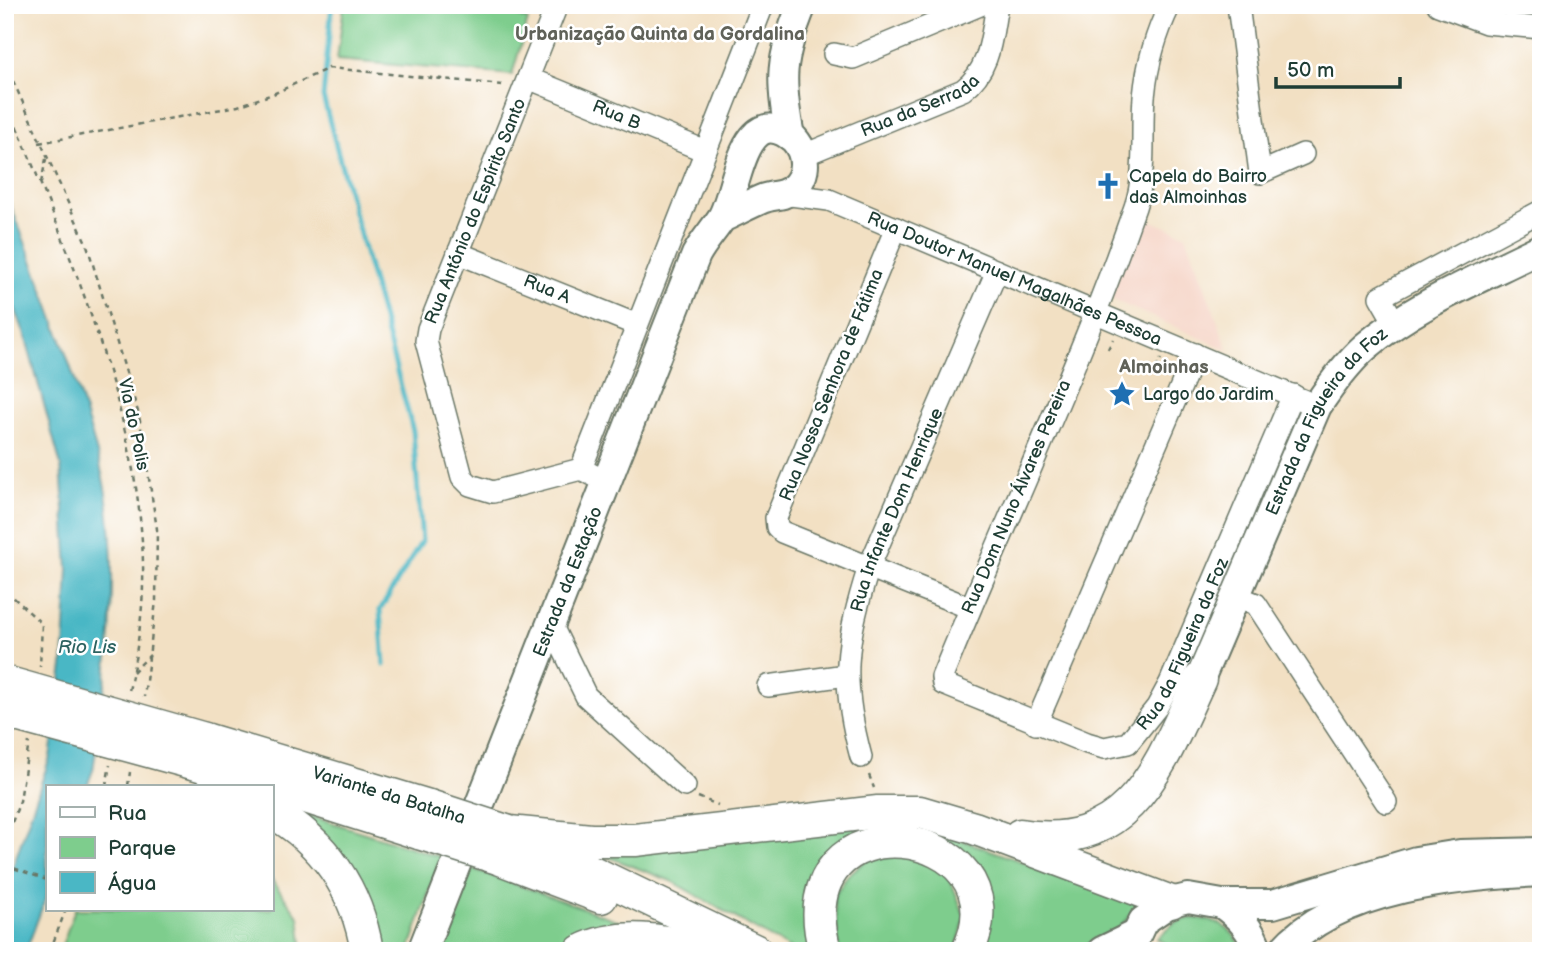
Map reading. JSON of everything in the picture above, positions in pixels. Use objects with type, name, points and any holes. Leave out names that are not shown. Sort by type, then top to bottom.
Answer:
[{"type":"highway","points":[[974,828],[1053,839],[1085,835],[1105,824],[1126,808],[1145,786],[1200,679]]},
{"type":"highway","name":"Variante da Batalha","points":[[5,682],[199,767]]},
{"type":"highway","name":"Variante da Batalha","points":[[5,712],[199,767],[426,820]]},
{"type":"highway","points":[[5,728],[199,767],[267,785]]},
{"type":"highway","points":[[273,786],[426,820],[503,845],[689,916],[756,951]]},
{"type":"highway","points":[[503,845],[635,840],[902,811],[920,812],[974,828],[1171,902]]},
{"type":"highway","points":[[273,812],[313,841],[335,866],[355,903],[367,951]]},
{"type":"highway","points":[[825,951],[819,911],[830,874],[857,850],[873,843],[894,839],[909,840],[944,855],[970,883],[977,923],[968,951]]},
{"type":"highway","points":[[503,845],[714,951]]},
{"type":"highway","points":[[581,951],[614,941],[643,939],[714,951]]},
{"type":"main road","name":"Estrada da Estação","points":[[422,951],[550,622],[593,475],[696,255],[722,218],[749,149],[781,91],[787,46],[803,5]]},
{"type":"main road","name":"Estrada da Estação","points":[[781,91],[799,154]]},
{"type":"main road","points":[[722,218],[777,195],[797,184],[799,154],[781,132],[749,149],[751,187],[777,195]]},
{"type":"main road","name":"Estrada da Figueira da Foz","points":[[1200,679],[1236,596],[1305,400],[1338,375],[1363,348],[1395,323],[1541,248]]},
{"type":"main road","points":[[1102,951],[1131,943],[1149,916],[1171,902],[1188,898],[1222,904],[1261,905],[1294,900],[1367,874],[1437,857],[1541,852]]},
{"type":"main road","points":[[1282,951],[1321,920],[1379,896],[1452,880],[1541,872]]},
{"type":"main road","points":[[1222,904],[1238,915],[1250,930],[1258,951]]},
{"type":"street","name":"Rua António do Espírito Santo","points":[[557,5],[428,328],[426,341],[462,477],[470,485],[493,492],[593,475]]},
{"type":"street","points":[[593,475],[637,325],[762,5]]},
{"type":"street","name":"Rua Dom Nuno Álvares Pereira","points":[[943,684],[942,677],[1095,312],[1136,204],[1142,172],[1144,97],[1149,64],[1170,5]]},
{"type":"street","points":[[1238,5],[1260,173],[1303,154]]},
{"type":"street","points":[[1438,5],[1486,23],[1541,27]]},
{"type":"street","points":[[834,54],[853,58],[991,8]]},
{"type":"street","name":"Rua da Serrada","points":[[799,154],[963,90],[980,74],[985,63],[991,8]]},
{"type":"street","name":"Rua B","points":[[526,83],[709,142],[749,149]]},
{"type":"street","name":"Rua Doutor Manuel Magalhães Pessoa","points":[[799,154],[829,200]]},
{"type":"street","name":"Rua Doutor Manuel Magalhães Pessoa","points":[[777,195],[829,200],[1305,400]]},
{"type":"street","points":[[1395,323],[1380,297],[1537,213]]},
{"type":"street","name":"Rua Nossa Senhora de Fátima","points":[[896,228],[776,518],[776,527],[782,532],[970,608]]},
{"type":"street","name":"Rua A","points":[[458,253],[637,325]]},
{"type":"street","name":"Rua Infante Dom Henrique","points":[[861,757],[847,701],[846,675],[855,611],[869,567],[997,271]]},
{"type":"street","points":[[1036,724],[1195,354]]},
{"type":"street","name":"Rua da Figueira da Foz","points":[[943,684],[1036,724],[1104,748],[1128,743],[1142,729],[1170,683],[1305,400]]},
{"type":"street","points":[[1236,596],[1256,604],[1386,802]]},
{"type":"street","points":[[550,622],[586,696],[685,786]]},
{"type":"street","points":[[768,686],[846,675]]},
{"type":"path","points":[[5,62],[86,245],[139,415],[157,529],[150,655],[143,706]]},
{"type":"path","points":[[39,143],[237,106],[273,94],[329,68],[526,83]]},
{"type":"path","name":"Via do Polis","points":[[5,99],[111,373],[131,462],[143,583],[139,640],[128,695]]},
{"type":"path","points":[[40,185],[46,159]]},
{"type":"path","points":[[1108,349],[1113,338]]},
{"type":"path","points":[[1156,369],[1161,359]]},
{"type":"path","points":[[5,593],[43,624]]},
{"type":"path","points":[[133,672],[150,655]]},
{"type":"path","points":[[106,785],[112,757]]},
{"type":"path","points":[[861,757],[877,795]]},
{"type":"path","points":[[128,785],[133,760]]},
{"type":"path","points":[[5,865],[46,880]]},
{"type":"path","points":[[50,951],[65,911]]},
{"type":"shaded area","points":[[1140,216],[1186,235],[1228,350],[1109,298]]},
{"type":"green space","points":[[344,5],[492,5],[528,20],[512,75],[337,60]]},
{"type":"green space","points":[[292,810],[441,857],[409,951],[380,951]]},
{"type":"green space","points":[[908,821],[1138,903],[1118,929],[1100,940],[1084,945],[1067,949],[980,951],[972,869],[851,842],[817,951],[794,951],[671,881],[593,851]]},
{"type":"green space","points":[[912,853],[948,874],[965,917],[956,951],[839,951],[834,897],[848,875],[868,859]]},
{"type":"green space","points":[[473,869],[639,928],[582,941],[564,951],[437,951]]},
{"type":"green space","points":[[273,882],[299,917],[303,951],[60,951],[74,911],[273,911]]},
{"type":"green space","points":[[1190,918],[1222,925],[1234,936],[1243,951],[1179,951],[1157,939],[1174,923]]},
{"type":"water","name":"Rio Lis","points":[[5,191],[72,370],[98,455],[109,516],[111,548],[109,643],[93,770],[87,785],[46,785],[46,897],[26,951],[5,951],[5,890],[50,757],[63,666],[68,569],[61,466],[24,332],[5,282]]},
{"type":"waterway","points":[[332,5],[323,97],[413,431],[422,541],[380,610],[384,665]]},
{"type":"place","name":"Capela do Bairro das Almoinhas","points":[[1108,186]]},
{"type":"place","name":"Largo do Jardim","points":[[1122,394]]},
{"type":"district","name":"Urbanização Quinta da Gordalina","points":[[660,33]]},
{"type":"district","name":"Almoinhas","points":[[1164,366]]}]
